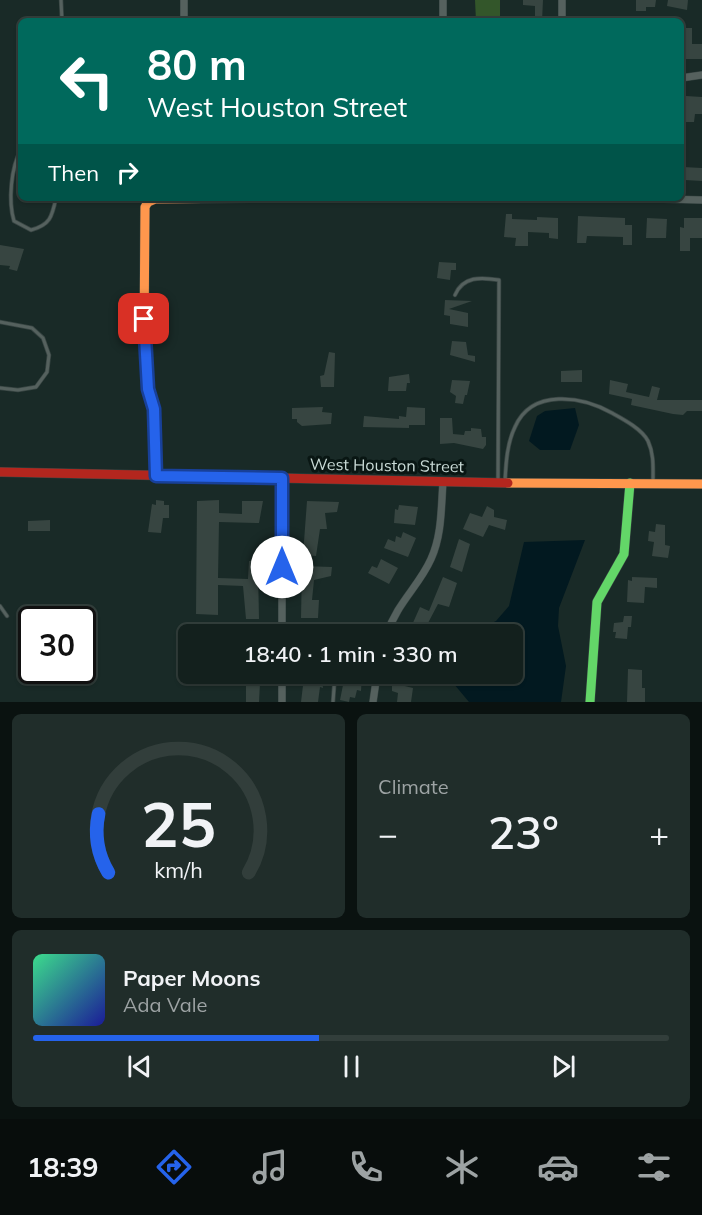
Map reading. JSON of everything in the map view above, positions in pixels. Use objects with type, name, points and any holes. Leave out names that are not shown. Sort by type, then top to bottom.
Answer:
[{"type":"main road","points":[[150,201],[145,207],[144,339],[148,389],[154,409],[156,476]]},
{"type":"main road","name":"West Houston Street","points":[[0,472],[442,482],[702,484]]},
{"type":"main road","points":[[590,702],[597,602],[624,554],[630,483]]},
{"type":"street","points":[[183,0],[184,18]]},
{"type":"street","points":[[443,0],[443,18]]},
{"type":"street","points":[[562,0],[562,18]]},
{"type":"street","points":[[684,78],[702,75]]},
{"type":"street","points":[[684,200],[702,200]]},
{"type":"street","points":[[282,478],[282,624]]},
{"type":"street","points":[[391,624],[399,606],[431,561],[439,537],[442,482]]},
{"type":"street","points":[[282,684],[282,702]]},
{"type":"street","points":[[373,702],[376,684]]},
{"type":"lane","points":[[61,0],[62,18]]},
{"type":"lane","points":[[18,160],[10,208],[14,220],[31,230],[43,227],[51,220],[55,201]]},
{"type":"lane","points":[[455,295],[458,288],[474,278],[499,280],[501,482]]},
{"type":"lane","points":[[0,322],[32,328],[43,338],[49,355],[47,372],[36,387],[18,390],[0,388]]},
{"type":"lane","points":[[501,482],[510,437],[516,424],[524,412],[539,403],[556,398],[581,400],[597,405],[620,418],[647,438],[652,452],[652,483]]},
{"type":"lane","points":[[0,606],[7,616]]},
{"type":"lane","points":[[333,702],[334,684]]},
{"type":"green space","points":[[475,0],[500,0],[500,18],[476,18]]},
{"type":"water","points":[[575,408],[579,425],[570,450],[540,450],[529,441],[537,416],[545,411]]},
{"type":"water","points":[[585,540],[559,608],[558,626],[566,666],[561,702],[469,702],[454,684],[523,684],[523,624],[490,624],[496,621],[509,606],[524,542]]},
{"type":"building","points":[[523,0],[543,0],[542,18],[535,18],[535,6],[523,5]]},
{"type":"building","points":[[636,0],[656,0],[655,7],[646,7],[646,11],[636,11]]},
{"type":"building","points":[[668,0],[688,0],[687,10],[667,6]]},
{"type":"building","points":[[684,28],[692,28],[692,44],[702,44],[702,59],[685,59]]},
{"type":"building","points":[[686,96],[702,97],[702,114],[695,114],[694,122],[685,122]]},
{"type":"building","points":[[684,167],[702,168],[702,181],[685,180]]},
{"type":"building","points":[[506,214],[512,214],[512,219],[558,218],[558,239],[549,238],[549,233],[528,232],[528,246],[515,246],[516,238],[504,237]]},
{"type":"building","points":[[578,216],[625,218],[625,225],[632,225],[632,245],[623,245],[623,237],[587,236],[586,243],[577,243]]},
{"type":"building","points":[[647,218],[667,219],[666,238],[646,238]]},
{"type":"building","points":[[684,218],[702,218],[702,238],[690,238],[690,251],[680,251],[680,227],[684,228]]},
{"type":"building","points":[[0,245],[24,249],[17,271],[9,269],[10,266],[0,265]]},
{"type":"building","points":[[439,262],[456,263],[456,270],[451,270],[450,280],[437,278]]},
{"type":"building","points":[[445,300],[472,301],[449,309],[468,313],[468,327],[450,324],[450,316],[444,315]]},
{"type":"building","points":[[452,341],[466,342],[468,355],[475,356],[475,362],[450,355]]},
{"type":"building","points":[[329,352],[335,353],[334,387],[321,387],[320,376],[324,375]]},
{"type":"building","points":[[582,370],[582,382],[561,382],[561,371]]},
{"type":"building","points":[[409,374],[410,383],[407,383],[406,391],[388,391],[389,377]]},
{"type":"building","points":[[452,380],[470,381],[463,404],[455,403],[456,396],[450,392]]},
{"type":"building","points":[[610,380],[628,384],[626,392],[649,397],[652,386],[660,388],[657,400],[702,400],[702,411],[687,411],[683,415],[631,405],[632,399],[609,394]]},
{"type":"building","points":[[323,407],[322,412],[332,413],[331,424],[302,426],[297,419],[292,419],[292,408]]},
{"type":"building","points":[[407,407],[425,408],[425,425],[409,425],[409,428],[363,427],[364,416],[399,419],[399,416],[406,417]]},
{"type":"building","points":[[440,418],[452,418],[453,434],[464,435],[465,431],[471,431],[471,428],[481,429],[482,437],[486,437],[486,445],[483,449],[454,443],[440,444]]},
{"type":"building","points":[[156,500],[164,501],[164,505],[169,505],[169,518],[163,518],[161,533],[148,532],[152,504],[156,505]]},
{"type":"building","points":[[219,500],[219,513],[242,514],[242,501],[263,501],[259,523],[219,522],[218,578],[248,579],[249,561],[264,561],[263,571],[258,569],[259,619],[246,619],[243,586],[218,585],[218,615],[196,614],[197,501]]},
{"type":"building","points":[[307,501],[339,502],[337,512],[325,513],[327,529],[320,529],[316,556],[303,555]]},
{"type":"building","points":[[399,505],[418,507],[415,525],[394,523],[395,509],[398,510]]},
{"type":"building","points":[[487,506],[494,510],[494,517],[507,520],[505,530],[489,525],[483,537],[463,529],[470,513],[482,517]]},
{"type":"building","points":[[50,520],[50,531],[28,531],[28,521]]},
{"type":"building","points":[[656,524],[665,525],[665,545],[670,546],[668,558],[652,556],[654,542],[648,541],[649,531],[655,532]]},
{"type":"building","points":[[403,532],[416,538],[408,557],[384,548],[388,539],[395,542],[396,536],[401,538]]},
{"type":"building","points":[[459,539],[470,544],[462,572],[450,567]]},
{"type":"building","points":[[381,559],[398,568],[389,584],[368,573],[372,566],[377,568]]},
{"type":"building","points":[[302,566],[332,567],[331,576],[314,580],[312,600],[319,600],[318,618],[301,618]]},
{"type":"building","points":[[443,577],[457,583],[449,607],[438,604],[428,623],[430,624],[412,624],[420,607],[429,611]]},
{"type":"building","points":[[632,577],[657,578],[657,588],[645,587],[644,603],[627,602],[628,580],[632,581]]},
{"type":"building","points":[[624,616],[632,616],[627,639],[615,638],[614,623],[623,622]]},
{"type":"building","points":[[628,669],[642,670],[645,702],[627,702]]},
{"type":"building","points":[[246,684],[260,684],[259,702],[246,702]]},
{"type":"building","points":[[303,684],[323,684],[318,702],[301,702]]},
{"type":"building","points":[[343,684],[361,684],[361,691],[357,690],[355,698],[350,697],[349,702],[340,700]]},
{"type":"building","points":[[392,684],[413,688],[411,702],[397,702],[398,693],[392,691]]},
{"type":"traffic: fast","points":[[590,702],[597,602],[624,554],[630,483]]},
{"type":"traffic: slow","points":[[150,201],[145,207],[144,339],[148,389],[154,409],[156,475]]},
{"type":"traffic: slow","points":[[508,483],[702,484]]},
{"type":"traffic: jam","points":[[0,472],[508,483]]},
{"type":"route","points":[[144,319],[148,389],[154,409],[156,476],[282,478],[282,567]]}]
